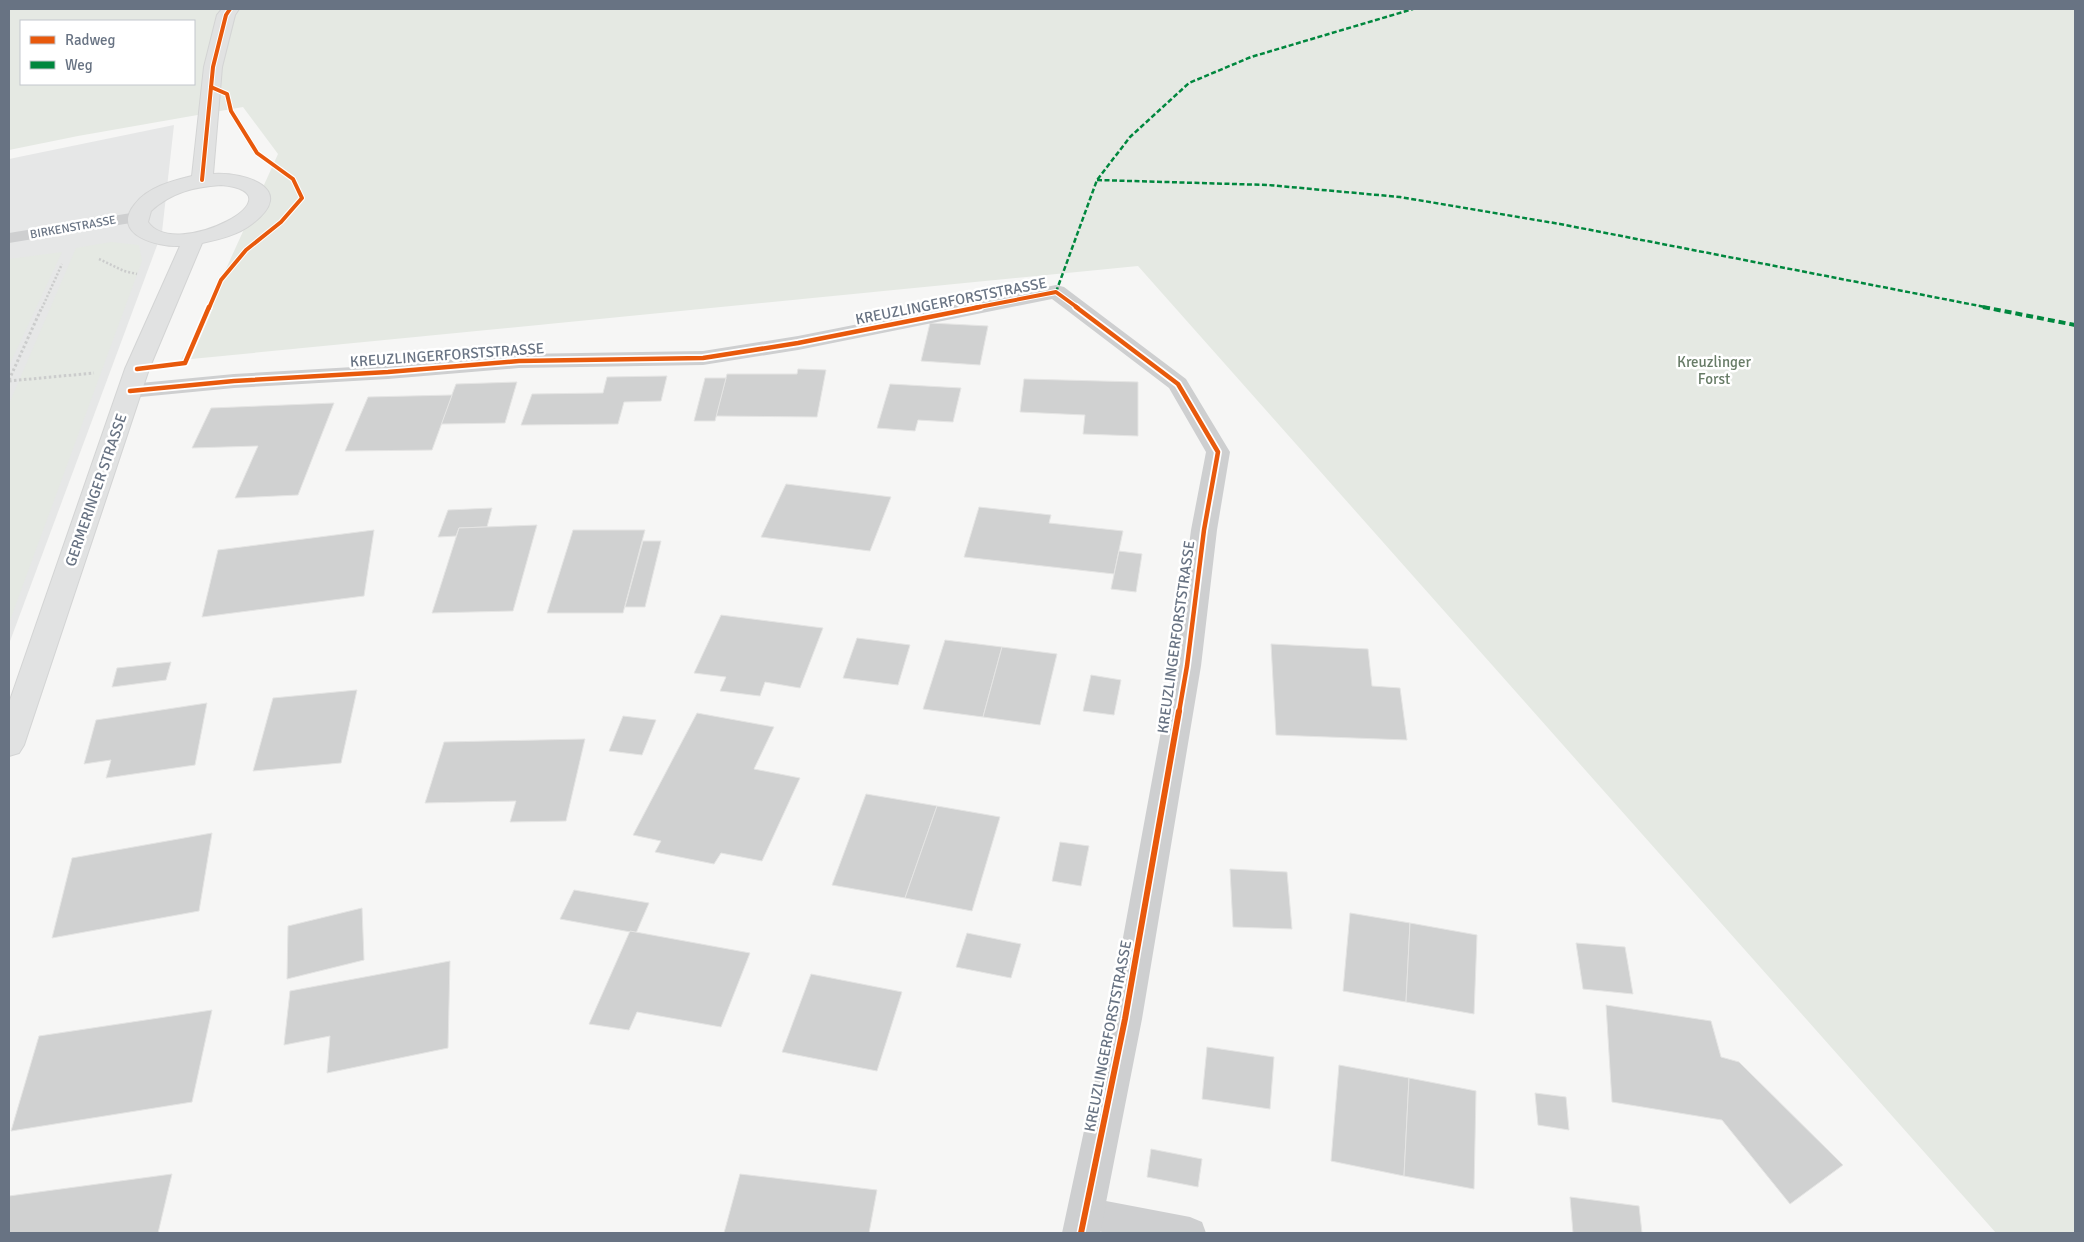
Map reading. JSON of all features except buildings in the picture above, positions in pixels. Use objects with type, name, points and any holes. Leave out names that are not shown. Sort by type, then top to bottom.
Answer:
[{"type":"street","points":[[202,180],[213,67],[226,15],[230,9]]},
{"type":"street","points":[[202,180],[230,180],[251,185],[258,192],[261,200],[257,210],[239,224],[213,234],[194,238],[174,240],[158,237],[145,233],[138,226],[137,217],[142,208],[152,199],[184,184],[202,180]]},
{"type":"street","name":"GERMERINGER STRASSE","points":[[9,745],[134,380],[194,238]]},
{"type":"street","name":"KREUZLINGERFORSTSTRASSE","points":[[134,380],[234,380],[388,372],[519,361],[703,358],[798,343],[1056,292],[1178,384],[1218,452],[1204,530],[1187,666],[1125,1019],[1083,1223]]},
{"type":"lane","name":"BIRKENSTRASSE","points":[[9,238],[137,217]]},
{"type":"lane","points":[[1083,1223],[1190,1233]]},
{"type":"path","points":[[66,256],[9,380],[134,380]]},
{"type":"path","points":[[96,257],[124,271],[154,278],[177,276]]},
{"type":"shaded area","points":[[174,125],[162,232],[9,644],[9,159]]},
{"type":"green space","name":"Kreuzlinger Forst","points":[[9,9],[2075,9],[2075,1233],[1996,1233],[1138,266],[181,360],[221,280],[278,154],[243,107],[9,150]]},
{"type":"green space","points":[[111,242],[139,245],[142,261],[9,623],[9,404],[76,248]]},
{"type":"green space","points":[[62,252],[10,364],[9,364],[9,259]]},
{"type":"marked path","points":[[1056,292],[1097,180],[1130,137],[1189,83],[1251,57],[1413,9]]},
{"type":"marked path","points":[[1097,180],[1268,185],[1400,197],[1560,224],[2075,325]]},
{"type":"cycle path","points":[[202,180],[213,67],[226,15],[230,9]]},
{"type":"cycle path","points":[[137,369],[185,363],[221,280],[246,250],[281,222],[302,198],[293,179],[257,153],[231,111],[227,94],[211,87]]},
{"type":"cycle path","points":[[130,391],[234,381],[388,372],[519,361],[703,358],[798,343],[1056,292],[1178,384],[1218,452],[1204,530],[1187,666],[1125,1019],[1081,1233]]}]
